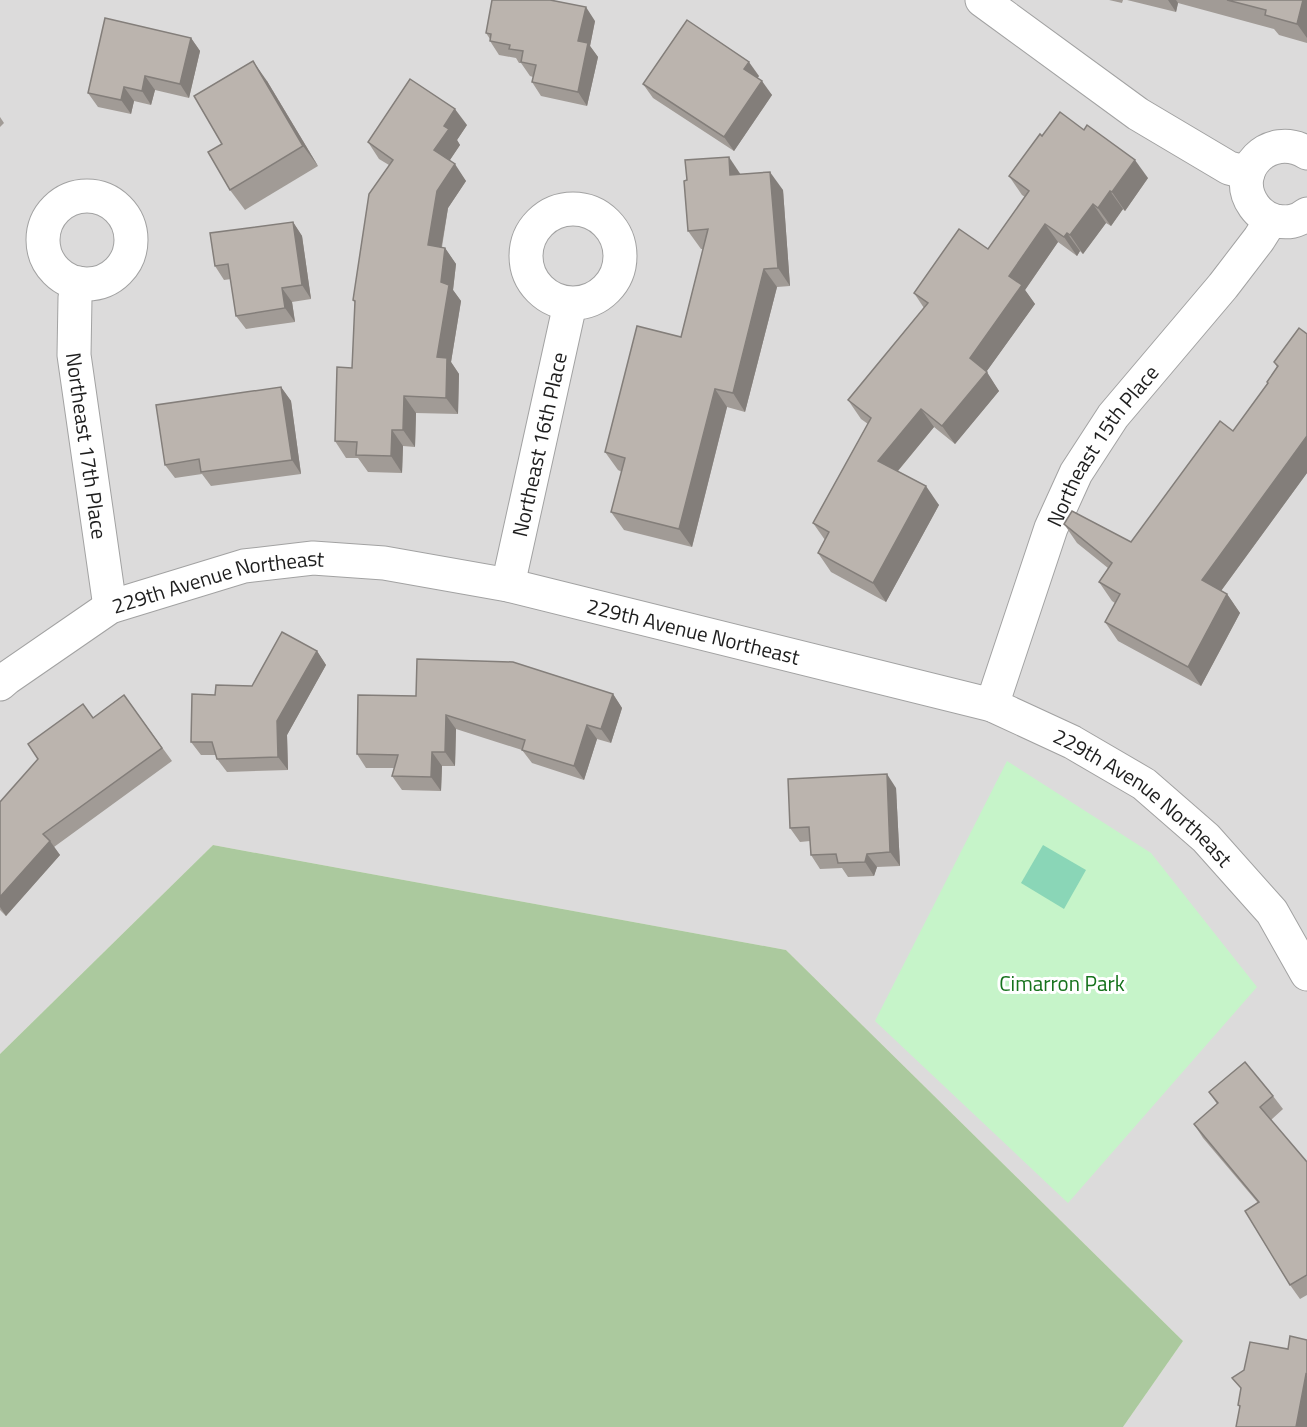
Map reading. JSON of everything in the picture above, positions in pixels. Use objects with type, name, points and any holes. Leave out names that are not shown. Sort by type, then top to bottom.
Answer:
[{"type":"street","points":[[982,0],[1138,114],[1229,168],[1248,173]]},
{"type":"street","points":[[1307,153],[1298,148],[1283,145],[1269,149],[1257,158],[1248,173],[1246,185],[1250,200],[1258,212],[1271,220],[1286,222],[1300,219],[1307,214]]},
{"type":"street","name":"Northeast 15th Place","points":[[992,705],[1051,528],[1076,473],[1113,416],[1260,239],[1271,220]]},
{"type":"street","name":"Northeast 17th Place","points":[[78,283],[75,298],[74,355],[110,607]]},
{"type":"street","name":"Northeast 16th Place","points":[[508,585],[570,304]]},
{"type":"street","name":"229th Avenue Northeast","points":[[0,684],[110,607],[244,566],[313,558],[384,563],[508,585],[992,705],[1072,742],[1144,784],[1206,838],[1272,912],[1307,974]]},
{"type":"shaded area","points":[[0,0],[1307,0],[1307,1427],[1123,1427],[1183,1341],[786,950],[213,845],[0,1054]]},
{"type":"green space","name":"Cimarron Park","points":[[1007,761],[1151,853],[1257,987],[1068,1203],[875,1021]]},
{"type":"green space","points":[[213,845],[786,950],[1183,1341],[1123,1427],[0,1427],[0,1054]]},
{"type":"green space","points":[[1043,845],[1086,870],[1064,909],[1021,883]]},
{"type":"building","points":[[492,0],[550,0],[586,7],[578,41],[588,43],[578,92],[532,82],[536,65],[521,62],[523,51],[509,49],[510,45],[490,41],[491,34],[486,33]]},
{"type":"building","points":[[1227,0],[1303,0],[1297,24],[1265,15],[1266,10]]},
{"type":"building","points":[[105,18],[191,38],[180,84],[145,76],[142,91],[124,87],[121,100],[88,93]]},
{"type":"building","points":[[687,20],[749,62],[744,69],[762,81],[724,137],[643,84]]},
{"type":"building","points":[[253,61],[303,146],[230,190],[208,152],[222,144],[194,96]]},
{"type":"building","points":[[410,79],[455,109],[444,126],[449,129],[434,150],[455,164],[437,191],[428,245],[445,248],[441,282],[449,285],[437,357],[447,358],[446,398],[404,396],[403,430],[392,430],[391,456],[356,455],[357,442],[335,441],[337,367],[352,368],[355,301],[353,300],[369,194],[393,160],[368,142]]},
{"type":"building","points":[[1060,112],[1084,130],[1087,125],[1135,160],[1112,192],[1110,191],[1098,208],[1093,204],[1070,235],[1067,233],[1064,237],[1045,224],[1009,276],[1022,285],[970,358],[987,372],[942,426],[921,409],[878,461],[926,486],[873,583],[818,553],[829,532],[813,523],[871,418],[848,400],[928,303],[914,293],[959,229],[988,249],[1029,191],[1009,176],[1040,134],[1042,136]]},
{"type":"building","points":[[729,157],[730,175],[770,172],[778,268],[764,269],[733,393],[715,389],[679,529],[611,512],[625,458],[605,452],[637,326],[681,337],[708,229],[688,231],[684,181],[687,180],[685,160]]},
{"type":"building","points":[[293,222],[302,285],[282,288],[285,308],[236,316],[228,264],[215,266],[210,233]]},
{"type":"building","points":[[1299,328],[1307,334],[1307,436],[1202,580],[1227,594],[1188,667],[1105,622],[1120,594],[1099,582],[1112,563],[1064,524],[1072,511],[1131,542],[1220,421],[1233,431],[1268,383],[1278,366],[1274,362]]},
{"type":"building","points":[[281,387],[292,460],[201,472],[199,459],[165,465],[156,405]]},
{"type":"building","points":[[282,632],[317,651],[277,721],[278,757],[217,759],[212,742],[191,742],[192,694],[215,695],[216,685],[252,686]]},
{"type":"building","points":[[417,659],[513,662],[613,694],[601,729],[587,725],[574,766],[522,750],[525,740],[446,715],[445,752],[432,752],[431,777],[392,776],[398,755],[357,754],[358,695],[416,696]]},
{"type":"building","points":[[124,695],[162,748],[43,834],[50,841],[0,897],[0,802],[38,759],[28,744],[83,704],[93,718]]},
{"type":"building","points":[[887,774],[890,852],[867,854],[865,862],[838,863],[836,854],[811,855],[809,827],[790,828],[788,779]]},
{"type":"building","points":[[1245,1062],[1273,1096],[1260,1107],[1307,1162],[1307,1275],[1290,1285],[1245,1211],[1259,1202],[1194,1124],[1218,1103],[1209,1092]]},
{"type":"building","points":[[1290,1336],[1307,1340],[1307,1375],[1296,1427],[1236,1427],[1241,1388],[1232,1378],[1244,1370],[1250,1342],[1288,1349]]}]
